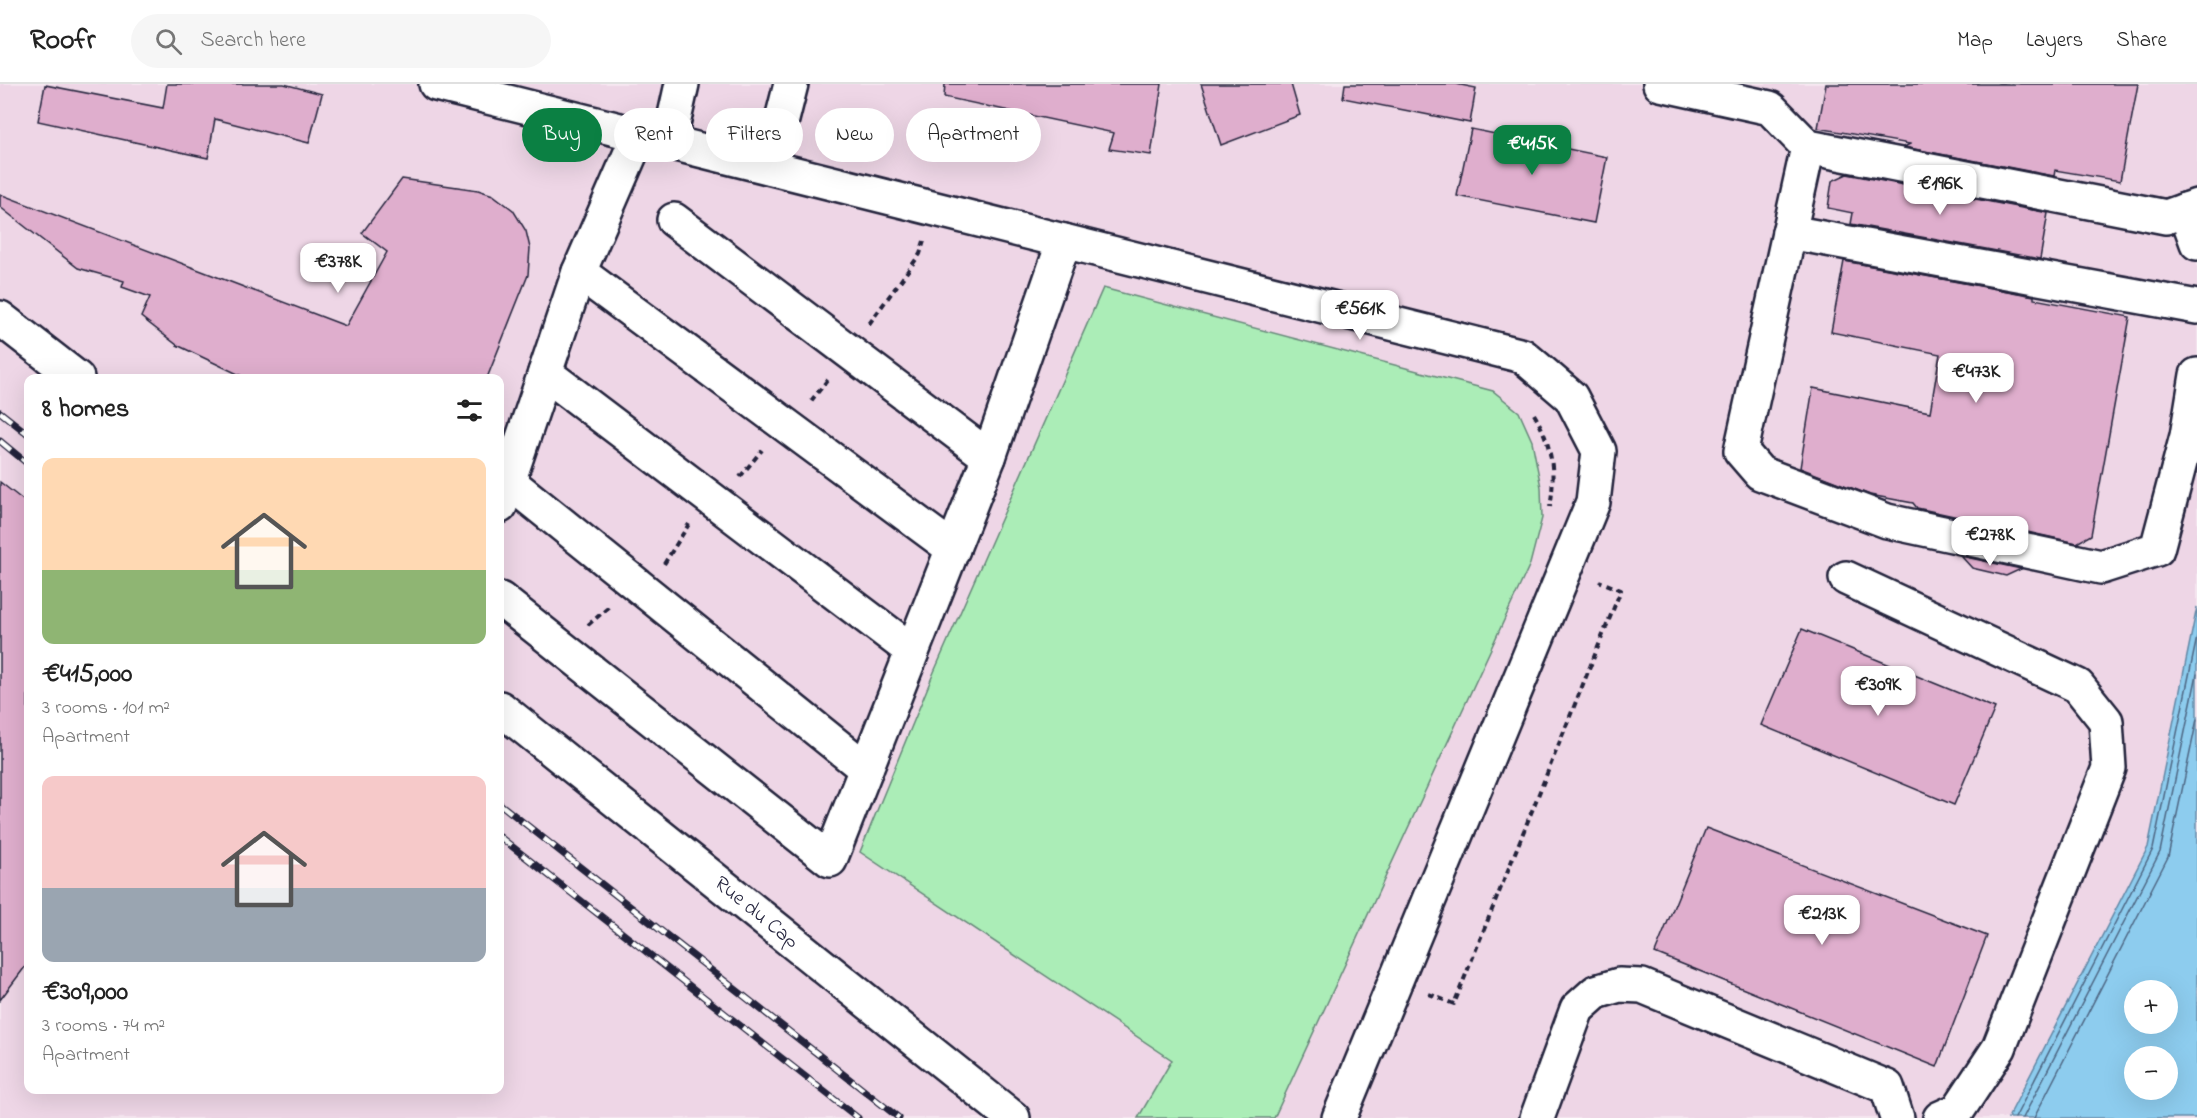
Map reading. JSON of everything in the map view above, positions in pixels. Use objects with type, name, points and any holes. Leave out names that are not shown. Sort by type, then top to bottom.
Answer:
[{"type":"street","points":[[436,84],[614,128]]},
{"type":"street","points":[[670,108],[682,84]]},
{"type":"street","points":[[770,167],[791,84]]},
{"type":"street","points":[[1660,84],[1770,108],[1808,147],[2166,217],[2191,208],[2197,243]]},
{"type":"street","points":[[1808,147],[1741,451],[1760,473],[1887,521],[2101,567],[2157,549],[2187,436],[2197,375]]},
{"type":"street","points":[[694,148],[1522,356],[1571,397],[1599,451],[1593,502],[1339,1118]]},
{"type":"street","points":[[641,162],[579,272],[504,494],[866,769]]},
{"type":"street","points":[[674,220],[989,457]]},
{"type":"street","points":[[1789,232],[2197,307]]},
{"type":"street","points":[[504,602],[830,860],[989,457],[1064,241]]},
{"type":"street","points":[[579,272],[953,549]]},
{"type":"street","points":[[0,318],[72,374]]},
{"type":"street","points":[[545,373],[912,651]]},
{"type":"street","points":[[1846,578],[2078,686],[2106,721],[2109,768],[1999,1048],[1958,1110],[1940,1118]]},
{"type":"street","name":"Rue du Cap","points":[[504,711],[1013,1118]]},
{"type":"street","points":[[1537,1118],[1577,1009],[1596,992],[1618,985],[1642,986],[1887,1087],[1897,1118]]},
{"type":"path","points":[[1530,406],[1546,435],[1554,484],[1549,515]]},
{"type":"path","points":[[1395,980],[1454,1004],[1621,590],[1566,568]]},
{"type":"shaded area","points":[[0,84],[2197,84],[2197,607],[2148,847],[2008,1118],[0,1118]]},
{"type":"green space","points":[[1103,288],[1493,391],[1519,412],[1532,441],[1541,487],[1542,518],[1530,564],[1274,1118],[1138,1118],[1172,1060],[860,852],[934,672]]},
{"type":"water","points":[[2197,607],[2197,1118],[2008,1118],[2148,847]]},
{"type":"building","points":[[167,84],[284,84],[322,94],[309,143],[215,119],[208,158],[38,121],[45,85],[163,108]]},
{"type":"building","points":[[945,84],[1162,84],[1151,155],[1109,149],[1114,133],[1041,118],[1041,108],[996,108],[944,97]]},
{"type":"building","points":[[1201,84],[1291,84],[1300,115],[1221,145]]},
{"type":"building","points":[[1345,84],[1456,84],[1476,88],[1470,123],[1343,98]]},
{"type":"building","points":[[1826,84],[2138,84],[2120,181],[2055,170],[2054,176],[1904,147],[1910,144],[1818,128]]},
{"type":"building","points":[[1471,129],[1607,157],[1594,223],[1457,196]]},
{"type":"building","points":[[1847,174],[2048,213],[2040,259],[1851,224],[1853,213],[1828,208],[1832,181]]},
{"type":"building","points":[[402,179],[478,190],[493,195],[513,210],[526,231],[530,248],[528,275],[489,374],[238,374],[177,345],[141,317],[150,297],[122,287],[124,281],[78,268],[0,207],[0,194],[346,326],[387,252],[362,233]]},
{"type":"building","points":[[1844,261],[2034,296],[2034,299],[2130,317],[2091,535],[2077,543],[1917,508],[1913,503],[1870,495],[1800,468],[1813,388],[1930,412],[1940,354],[1831,332]]},
{"type":"building","points":[[0,482],[24,501],[24,968],[0,1000]]},
{"type":"building","points":[[1961,556],[2021,569],[2006,576],[1972,568]]},
{"type":"building","points":[[1802,629],[1995,708],[1954,805],[1761,725]]},
{"type":"building","points":[[1706,828],[1987,936],[1937,1067],[1655,953]]},
{"type":"railway","points":[[0,412],[24,431]]},
{"type":"railway","points":[[0,441],[24,461]]},
{"type":"railway","points":[[504,807],[899,1118]]},
{"type":"railway","points":[[504,840],[858,1118]]}]
